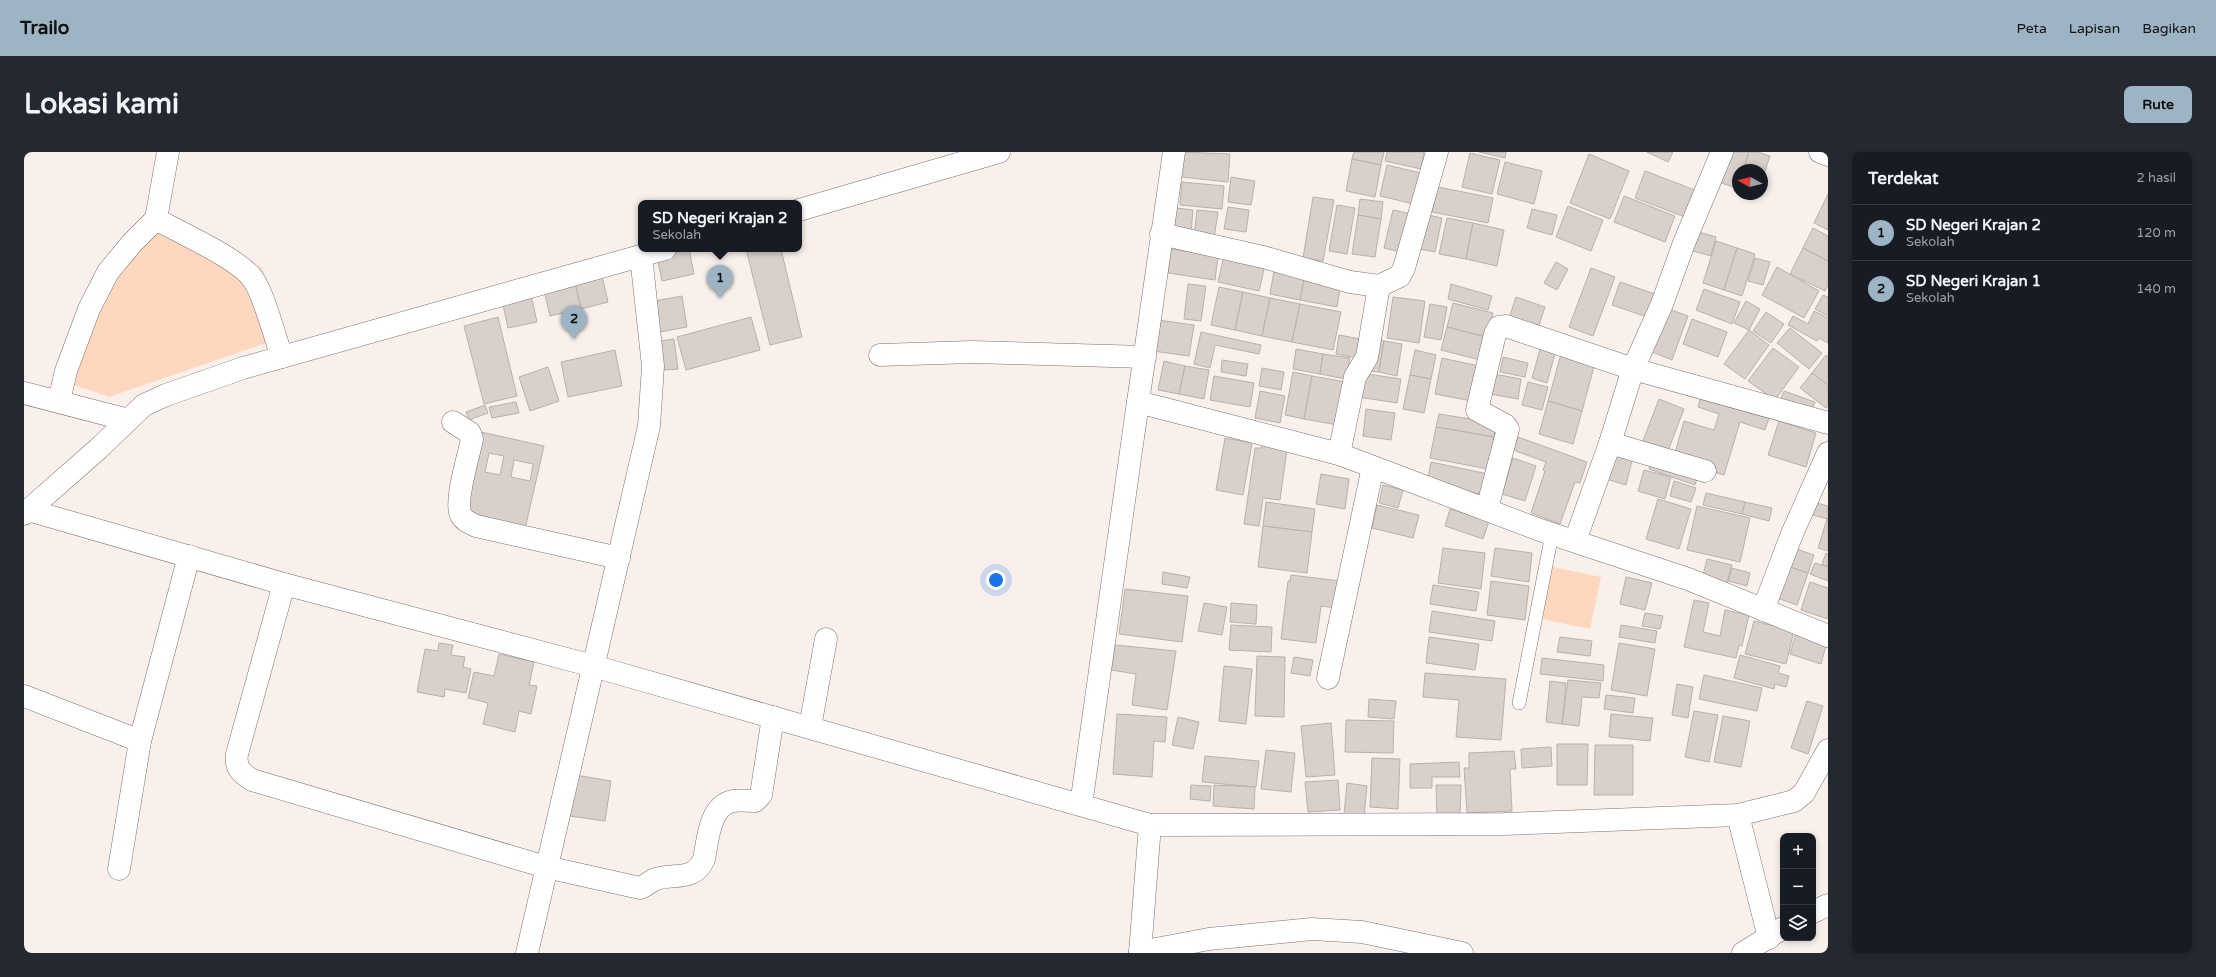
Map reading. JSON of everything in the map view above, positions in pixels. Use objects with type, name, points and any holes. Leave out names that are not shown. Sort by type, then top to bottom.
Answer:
[{"type":"street","points":[[59,401],[66,371],[89,309],[108,272],[132,243],[156,219],[168,152]]},
{"type":"street","points":[[802,209],[999,152]]},
{"type":"street","points":[[1081,805],[1145,357],[1161,234],[1174,152]]},
{"type":"street","points":[[1161,234],[1263,256],[1350,282],[1379,286],[1393,281],[1400,276],[1404,268],[1437,152]]},
{"type":"street","points":[[1575,541],[1610,443],[1632,369],[1662,304],[1684,244],[1722,152]]},
{"type":"street","points":[[1820,152],[1828,155]]},
{"type":"street","points":[[156,219],[243,268],[253,279],[282,357]]},
{"type":"street","points":[[26,512],[144,405],[166,394],[244,368],[654,252]]},
{"type":"street","points":[[527,953],[649,426],[653,375],[641,256]]},
{"type":"street","points":[[1339,454],[1355,377],[1367,357],[1379,286]]},
{"type":"street","points":[[1487,509],[1508,429],[1505,425],[1481,413],[1477,410],[1477,406],[1495,334],[1499,327],[1506,326],[1632,369],[1828,423]]},
{"type":"street","points":[[880,355],[972,352],[1145,357]]},
{"type":"street","points":[[24,393],[128,420]]},
{"type":"street","points":[[1138,402],[1339,454],[1552,534],[1688,579],[1828,636]]},
{"type":"street","points":[[453,422],[470,433],[472,439],[460,501],[460,514],[465,521],[476,526],[619,558]]},
{"type":"street","points":[[1610,443],[1705,471]]},
{"type":"street","points":[[1763,610],[1792,534],[1828,453]]},
{"type":"street","points":[[1328,678],[1373,467]]},
{"type":"street","points":[[26,512],[189,556],[284,584],[593,666],[1150,825],[1504,824],[1738,815],[1794,802],[1804,793],[1828,750]]},
{"type":"street","points":[[119,869],[140,741],[189,556]]},
{"type":"street","points":[[284,584],[237,754],[236,761],[238,769],[252,780],[546,867],[640,888],[656,879],[684,877],[691,874],[701,865],[704,859],[713,819],[718,810],[727,803],[738,800],[755,801],[761,795],[773,717]]},
{"type":"street","points":[[810,727],[826,639]]},
{"type":"street","points":[[24,696],[140,741]]},
{"type":"street","points":[[1738,815],[1776,933],[1743,953]]},
{"type":"street","points":[[1150,825],[1140,953],[1209,939],[1312,929],[1362,932],[1462,953]]},
{"type":"street","points":[[1816,910],[1828,904]]},
{"type":"lane","points":[[1519,703],[1552,534]]},
{"type":"shaded area","points":[[145,229],[214,242],[262,268],[268,286],[278,339],[109,397],[74,385],[73,377],[93,315]]},
{"type":"shaded area","points":[[1548,566],[1601,577],[1590,629],[1537,618]]},
{"type":"building","points":[[1183,152],[1230,154],[1228,182],[1181,177]]},
{"type":"building","points":[[1354,152],[1384,152],[1381,165],[1352,159]]},
{"type":"building","points":[[1387,152],[1424,152],[1421,169],[1385,161]]},
{"type":"building","points":[[1479,152],[1506,152],[1505,158]]},
{"type":"building","points":[[1647,152],[1673,152],[1668,162]]},
{"type":"building","points":[[1725,152],[1749,152],[1745,164],[1732,164],[1732,186],[1715,181]]},
{"type":"building","points":[[1749,152],[1758,152],[1770,156],[1767,164],[1745,164]]},
{"type":"building","points":[[1470,153],[1500,160],[1492,194],[1462,187]]},
{"type":"building","points":[[1589,154],[1629,171],[1610,219],[1570,203]]},
{"type":"building","points":[[1352,159],[1381,165],[1375,197],[1346,191]]},
{"type":"building","points":[[1505,162],[1542,171],[1534,204],[1497,194]]},
{"type":"building","points":[[1387,165],[1421,173],[1414,204],[1380,196]]},
{"type":"building","points":[[1645,171],[1695,190],[1685,217],[1635,198]]},
{"type":"building","points":[[1231,177],[1255,181],[1251,205],[1228,202]]},
{"type":"building","points":[[1182,182],[1224,186],[1222,209],[1180,205]]},
{"type":"building","points":[[1438,187],[1493,198],[1488,223],[1432,212]]},
{"type":"building","points":[[1828,194],[1828,230],[1814,223]]},
{"type":"building","points":[[1624,196],[1675,216],[1665,242],[1614,222]]},
{"type":"building","points":[[1313,197],[1334,200],[1323,261],[1303,258]]},
{"type":"building","points":[[1360,199],[1383,202],[1381,219],[1358,215]]},
{"type":"building","points":[[1337,205],[1355,208],[1347,254],[1329,251]]},
{"type":"building","points":[[1568,206],[1603,220],[1591,251],[1556,237]]},
{"type":"building","points":[[1228,207],[1249,210],[1246,232],[1224,229]]},
{"type":"building","points":[[1176,208],[1193,210],[1191,233],[1174,231]]},
{"type":"building","points":[[1532,209],[1557,215],[1552,235],[1527,228]]},
{"type":"building","points":[[1197,210],[1218,212],[1214,238],[1194,236]]},
{"type":"building","points":[[1393,210],[1417,215],[1408,254],[1384,248]]},
{"type":"building","points":[[1358,215],[1381,219],[1375,257],[1352,254]]},
{"type":"building","points":[[1428,215],[1442,218],[1435,252],[1420,249]]},
{"type":"building","points":[[1447,218],[1473,223],[1466,259],[1439,254]]},
{"type":"building","points":[[1473,223],[1504,230],[1497,266],[1466,259]]},
{"type":"building","points":[[1813,228],[1828,236],[1828,261],[1803,248]]},
{"type":"building","points":[[1695,231],[1716,237],[1711,256],[1689,250]]},
{"type":"building","points":[[1716,241],[1737,248],[1724,290],[1703,283]]},
{"type":"building","points":[[1737,248],[1755,254],[1742,296],[1724,290]]},
{"type":"building","points":[[1803,248],[1828,261],[1828,285],[1825,291],[1790,274]]},
{"type":"building","points":[[1171,249],[1218,256],[1215,280],[1168,273]]},
{"type":"building","points":[[656,252],[690,252],[694,274],[662,281]]},
{"type":"building","points":[[747,252],[782,252],[802,337],[770,345]]},
{"type":"building","points":[[1224,256],[1265,265],[1259,291],[1218,282]]},
{"type":"building","points":[[1755,258],[1770,262],[1763,285],[1748,281]]},
{"type":"building","points":[[1556,262],[1568,269],[1557,290],[1544,283]]},
{"type":"building","points":[[1777,267],[1819,291],[1804,318],[1762,295]]},
{"type":"building","points":[[1591,268],[1615,277],[1593,336],[1569,327]]},
{"type":"building","points":[[1274,271],[1305,276],[1300,300],[1270,294]]},
{"type":"building","points":[[602,276],[608,302],[581,309],[575,283]]},
{"type":"building","points":[[1305,276],[1341,283],[1337,307],[1300,300]]},
{"type":"building","points":[[1620,282],[1658,295],[1650,318],[1612,305]]},
{"type":"building","points":[[575,283],[581,309],[550,316],[544,290]]},
{"type":"building","points":[[1188,284],[1206,286],[1201,321],[1184,319]]},
{"type":"building","points":[[1451,284],[1492,296],[1488,310],[1448,299]]},
{"type":"building","points":[[1219,287],[1243,292],[1235,330],[1211,325]]},
{"type":"building","points":[[1704,289],[1740,302],[1732,324],[1696,310]]},
{"type":"building","points":[[1243,292],[1270,298],[1262,336],[1235,330]]},
{"type":"building","points":[[531,295],[537,322],[508,328],[502,300]]},
{"type":"building","points":[[1823,295],[1828,297],[1828,316],[1815,309]]},
{"type":"building","points":[[682,296],[687,327],[660,332],[654,301]]},
{"type":"building","points":[[1393,297],[1425,301],[1419,343],[1387,338]]},
{"type":"building","points":[[1516,297],[1545,307],[1537,331],[1508,321]]},
{"type":"building","points":[[1270,298],[1300,304],[1292,342],[1262,336]]},
{"type":"building","points":[[1746,301],[1760,309],[1749,330],[1734,323]]},
{"type":"building","points":[[1453,303],[1493,313],[1486,337],[1447,327]]},
{"type":"building","points":[[1300,304],[1341,312],[1333,350],[1292,342]]},
{"type":"building","points":[[1430,304],[1447,307],[1441,340],[1424,337]]},
{"type":"building","points":[[1666,308],[1688,316],[1672,360],[1650,351]]},
{"type":"building","points":[[1814,311],[1828,318],[1828,343],[1819,338],[1817,341],[1788,325],[1793,316],[1808,324]]},
{"type":"building","points":[[1766,312],[1784,324],[1771,343],[1753,331]]},
{"type":"building","points":[[498,317],[517,396],[484,404],[464,326]]},
{"type":"building","points":[[751,317],[760,350],[686,370],[677,337]]},
{"type":"building","points":[[1692,319],[1727,332],[1718,357],[1683,344]]},
{"type":"building","points":[[1158,320],[1194,325],[1189,356],[1153,351]]},
{"type":"building","points":[[1447,327],[1486,337],[1480,360],[1441,350]]},
{"type":"building","points":[[1790,328],[1822,353],[1809,369],[1777,343]]},
{"type":"building","points":[[1749,330],[1769,345],[1745,379],[1724,364]]},
{"type":"building","points":[[1201,332],[1261,345],[1259,354],[1215,345],[1210,368],[1194,364]]},
{"type":"building","points":[[1339,335],[1360,339],[1357,358],[1336,354]]},
{"type":"building","points":[[674,339],[678,369],[664,370],[660,341]]},
{"type":"building","points":[[1374,339],[1384,341],[1379,372],[1368,371]]},
{"type":"building","points":[[1384,341],[1402,344],[1397,376],[1379,372]]},
{"type":"building","points":[[1542,342],[1557,346],[1547,383],[1532,378]]},
{"type":"building","points":[[1773,348],[1799,367],[1775,400],[1748,381]]},
{"type":"building","points":[[1296,349],[1323,354],[1320,374],[1293,369]]},
{"type":"building","points":[[615,350],[622,386],[568,397],[561,362]]},
{"type":"building","points":[[1415,350],[1436,355],[1431,379],[1410,375]]},
{"type":"building","points":[[1323,354],[1350,358],[1346,379],[1320,374]]},
{"type":"building","points":[[1561,354],[1595,363],[1582,411],[1548,401]]},
{"type":"building","points":[[1826,355],[1828,356],[1828,385],[1812,373]]},
{"type":"building","points":[[1503,357],[1528,363],[1525,377],[1500,372]]},
{"type":"building","points":[[1442,358],[1479,366],[1472,401],[1435,394]]},
{"type":"building","points":[[1222,360],[1248,364],[1246,376],[1221,372]]},
{"type":"building","points":[[1164,361],[1185,366],[1179,394],[1158,390]]},
{"type":"building","points":[[1185,366],[1209,370],[1204,399],[1179,394]]},
{"type":"building","points":[[548,367],[559,401],[530,411],[519,377]]},
{"type":"building","points":[[1262,368],[1284,372],[1281,390],[1259,386]]},
{"type":"building","points":[[1293,372],[1312,376],[1304,419],[1285,415]]},
{"type":"building","points":[[1361,373],[1401,379],[1397,403],[1358,397]]},
{"type":"building","points":[[1812,373],[1828,385],[1828,406],[1826,408],[1800,388]]},
{"type":"building","points":[[1494,374],[1521,379],[1518,399],[1490,394]]},
{"type":"building","points":[[1410,375],[1431,379],[1424,413],[1403,409]]},
{"type":"building","points":[[1214,376],[1254,383],[1250,407],[1210,400]]},
{"type":"building","points":[[1312,376],[1346,382],[1338,425],[1304,419]]},
{"type":"building","points":[[1528,382],[1548,387],[1542,410],[1522,405]]},
{"type":"building","points":[[1260,391],[1285,396],[1280,423],[1255,418]]},
{"type":"building","points":[[1784,391],[1815,402],[1809,418],[1778,406]]},
{"type":"building","points":[[1702,392],[1771,412],[1765,430],[1740,422],[1724,475],[1673,460],[1684,421],[1714,430],[1719,414],[1698,407]]},
{"type":"building","points":[[1659,399],[1684,409],[1666,456],[1641,446]]},
{"type":"building","points":[[1548,401],[1582,411],[1573,444],[1539,434]]},
{"type":"building","points":[[516,402],[519,413],[492,418],[489,407]]},
{"type":"building","points":[[485,405],[488,413],[469,420],[466,412]]},
{"type":"building","points":[[1366,409],[1395,413],[1391,440],[1363,436]]},
{"type":"building","points":[[1439,414],[1496,423],[1494,437],[1436,427]]},
{"type":"building","points":[[1779,421],[1816,433],[1806,467],[1768,455]]},
{"type":"building","points":[[1436,427],[1494,437],[1488,469],[1430,458]]},
{"type":"building","points":[[481,432],[544,446],[525,529],[462,515]],"holes":[[[489,453],[504,456],[500,475],[485,472]],[[514,460],[533,464],[530,481],[511,477]]]},
{"type":"building","points":[[1518,437],[1587,462],[1580,483],[1575,482],[1560,524],[1531,513],[1545,471],[1543,470],[1546,462],[1513,450]]},
{"type":"building","points":[[1225,438],[1252,443],[1243,495],[1216,490]]},
{"type":"building","points":[[1262,445],[1287,449],[1280,500],[1263,498],[1259,526],[1244,524],[1255,448],[1262,448]]},
{"type":"building","points":[[1614,452],[1633,457],[1626,485],[1606,479]]},
{"type":"building","points":[[1513,458],[1536,466],[1525,501],[1502,494]]},
{"type":"building","points":[[1652,459],[1698,475],[1695,485],[1649,469]]},
{"type":"building","points":[[1431,462],[1488,474],[1484,495],[1427,483]]},
{"type":"building","points":[[1644,470],[1671,477],[1665,499],[1638,491]]},
{"type":"building","points":[[1321,474],[1349,479],[1345,509],[1316,504]]},
{"type":"building","points":[[1674,481],[1696,488],[1691,502],[1670,496]]},
{"type":"building","points":[[1383,485],[1403,490],[1398,508],[1379,503]]},
{"type":"building","points":[[1706,493],[1745,502],[1742,514],[1703,505]]},
{"type":"building","points":[[1658,499],[1691,509],[1679,549],[1646,539]]},
{"type":"building","points":[[1266,502],[1315,509],[1312,532],[1263,526]]},
{"type":"building","points":[[1745,502],[1772,508],[1769,521],[1742,514]]},
{"type":"building","points":[[1817,503],[1828,506],[1828,551],[1818,548],[1827,519],[1813,515]]},
{"type":"building","points":[[1377,505],[1419,515],[1413,538],[1372,528]]},
{"type":"building","points":[[1697,506],[1750,518],[1740,562],[1687,550]]},
{"type":"building","points":[[1450,509],[1489,521],[1483,539],[1445,526]]},
{"type":"building","points":[[1263,526],[1312,532],[1307,573],[1258,567]]},
{"type":"building","points":[[1443,548],[1485,553],[1481,589],[1438,583]]},
{"type":"building","points":[[1495,548],[1532,553],[1529,582],[1491,576]]},
{"type":"building","points":[[1793,548],[1814,555],[1808,573],[1787,566]]},
{"type":"building","points":[[1826,553],[1828,554],[1828,566],[1822,564]]},
{"type":"building","points":[[1707,559],[1732,565],[1726,586],[1702,579]]},
{"type":"building","points":[[1815,563],[1828,567],[1828,581],[1810,574]]},
{"type":"building","points":[[1787,566],[1808,573],[1797,605],[1777,598]]},
{"type":"building","points":[[1732,568],[1750,573],[1747,586],[1728,581]]},
{"type":"building","points":[[1163,572],[1190,577],[1187,588],[1162,584]]},
{"type":"building","points":[[1291,575],[1340,581],[1337,608],[1321,606],[1316,643],[1281,639],[1288,581],[1290,581]]},
{"type":"building","points":[[1626,577],[1652,583],[1645,610],[1620,604]]},
{"type":"building","points":[[1491,581],[1529,586],[1525,620],[1487,615]]},
{"type":"building","points":[[1810,582],[1828,588],[1828,619],[1801,610]]},
{"type":"building","points":[[1433,585],[1479,592],[1476,611],[1430,604]]},
{"type":"building","points":[[1125,589],[1188,596],[1182,642],[1119,634]]},
{"type":"building","points":[[1694,600],[1709,603],[1703,632],[1720,636],[1725,610],[1749,615],[1742,646],[1739,645],[1736,658],[1684,647]]},
{"type":"building","points":[[1204,603],[1227,607],[1222,635],[1198,631]]},
{"type":"building","points":[[1231,603],[1257,605],[1256,624],[1230,622]]},
{"type":"building","points":[[1432,611],[1495,621],[1492,641],[1429,632]]},
{"type":"building","points":[[1645,613],[1663,616],[1660,629],[1642,626]]},
{"type":"building","points":[[1754,621],[1794,631],[1786,664],[1745,654]]},
{"type":"building","points":[[1231,625],[1272,627],[1271,652],[1229,650]]},
{"type":"building","points":[[1621,625],[1657,631],[1655,643],[1619,637]]},
{"type":"building","points":[[1796,633],[1827,642],[1821,664],[1790,654]]},
{"type":"building","points":[[1429,637],[1479,644],[1475,670],[1426,663]]},
{"type":"building","points":[[1560,637],[1592,641],[1590,656],[1557,652]]},
{"type":"building","points":[[439,643],[453,645],[451,655],[465,657],[463,667],[471,669],[466,693],[445,689],[444,697],[417,692],[425,649],[438,651]]},
{"type":"building","points":[[1619,643],[1655,649],[1647,696],[1611,690]]},
{"type":"building","points":[[1115,645],[1176,651],[1167,710],[1132,705],[1136,674],[1111,670]]},
{"type":"building","points":[[499,654],[534,662],[529,685],[537,686],[531,714],[519,711],[515,732],[483,724],[488,703],[468,698],[474,672],[494,676]]},
{"type":"building","points":[[1740,655],[1780,666],[1778,673],[1789,676],[1786,687],[1775,684],[1774,689],[1734,678]]},
{"type":"building","points":[[1257,656],[1285,657],[1284,717],[1255,716]]},
{"type":"building","points":[[1294,657],[1313,660],[1310,676],[1291,673]]},
{"type":"building","points":[[1542,658],[1604,665],[1603,681],[1540,674]]},
{"type":"building","points":[[1224,666],[1252,669],[1246,724],[1219,721]]},
{"type":"building","points":[[1425,673],[1506,679],[1501,740],[1456,737],[1459,700],[1423,697]]},
{"type":"building","points":[[1704,675],[1762,688],[1757,711],[1699,699]]},
{"type":"building","points":[[1568,680],[1601,683],[1599,698],[1582,697],[1579,726],[1562,724]]},
{"type":"building","points":[[1550,681],[1566,683],[1562,724],[1546,722]]},
{"type":"building","points":[[1677,684],[1693,687],[1688,718],[1672,715]]},
{"type":"building","points":[[1606,695],[1635,698],[1633,713],[1604,709]]},
{"type":"building","points":[[1369,699],[1396,701],[1394,719],[1368,717]]},
{"type":"building","points":[[1807,701],[1823,706],[1808,754],[1791,748]]},
{"type":"building","points":[[1694,711],[1718,715],[1709,762],[1685,757]]},
{"type":"building","points":[[1117,714],[1167,717],[1165,742],[1154,741],[1152,777],[1113,774]]},
{"type":"building","points":[[1611,714],[1653,718],[1650,741],[1609,737]]},
{"type":"building","points":[[1723,716],[1750,721],[1741,767],[1714,762]]},
{"type":"building","points":[[1178,717],[1199,722],[1193,749],[1172,745]]},
{"type":"building","points":[[1346,720],[1394,721],[1393,753],[1345,752]]},
{"type":"building","points":[[1331,723],[1335,775],[1306,777],[1301,726]]},
{"type":"building","points":[[1557,744],[1588,744],[1587,785],[1557,785]]},
{"type":"building","points":[[1595,745],[1633,745],[1633,795],[1594,795]]},
{"type":"building","points":[[1551,747],[1552,766],[1522,768],[1521,749]]},
{"type":"building","points":[[1266,750],[1295,753],[1291,792],[1261,789]]},
{"type":"building","points":[[1514,751],[1516,769],[1510,769],[1512,811],[1467,813],[1464,768],[1469,768],[1469,753]]},
{"type":"building","points":[[1205,756],[1259,761],[1256,787],[1202,782]]},
{"type":"building","points":[[1372,758],[1400,759],[1398,809],[1370,807]]},
{"type":"building","points":[[1459,762],[1460,777],[1432,777],[1432,788],[1410,788],[1410,764]]},
{"type":"building","points":[[570,774],[611,781],[605,821],[563,815]]},
{"type":"building","points":[[1338,780],[1340,810],[1308,812],[1305,782]]},
{"type":"building","points":[[1347,783],[1367,786],[1364,817],[1344,815]]},
{"type":"building","points":[[1191,785],[1211,786],[1210,801],[1190,799]]},
{"type":"building","points":[[1214,785],[1255,787],[1254,809],[1213,806]]},
{"type":"building","points":[[1436,785],[1461,785],[1460,816],[1437,817]]},
{"type":"place","name":"SD Negeri Krajan 2","points":[[720,298]]},
{"type":"place","name":"SD Negeri Krajan 1","points":[[574,339]]}]
